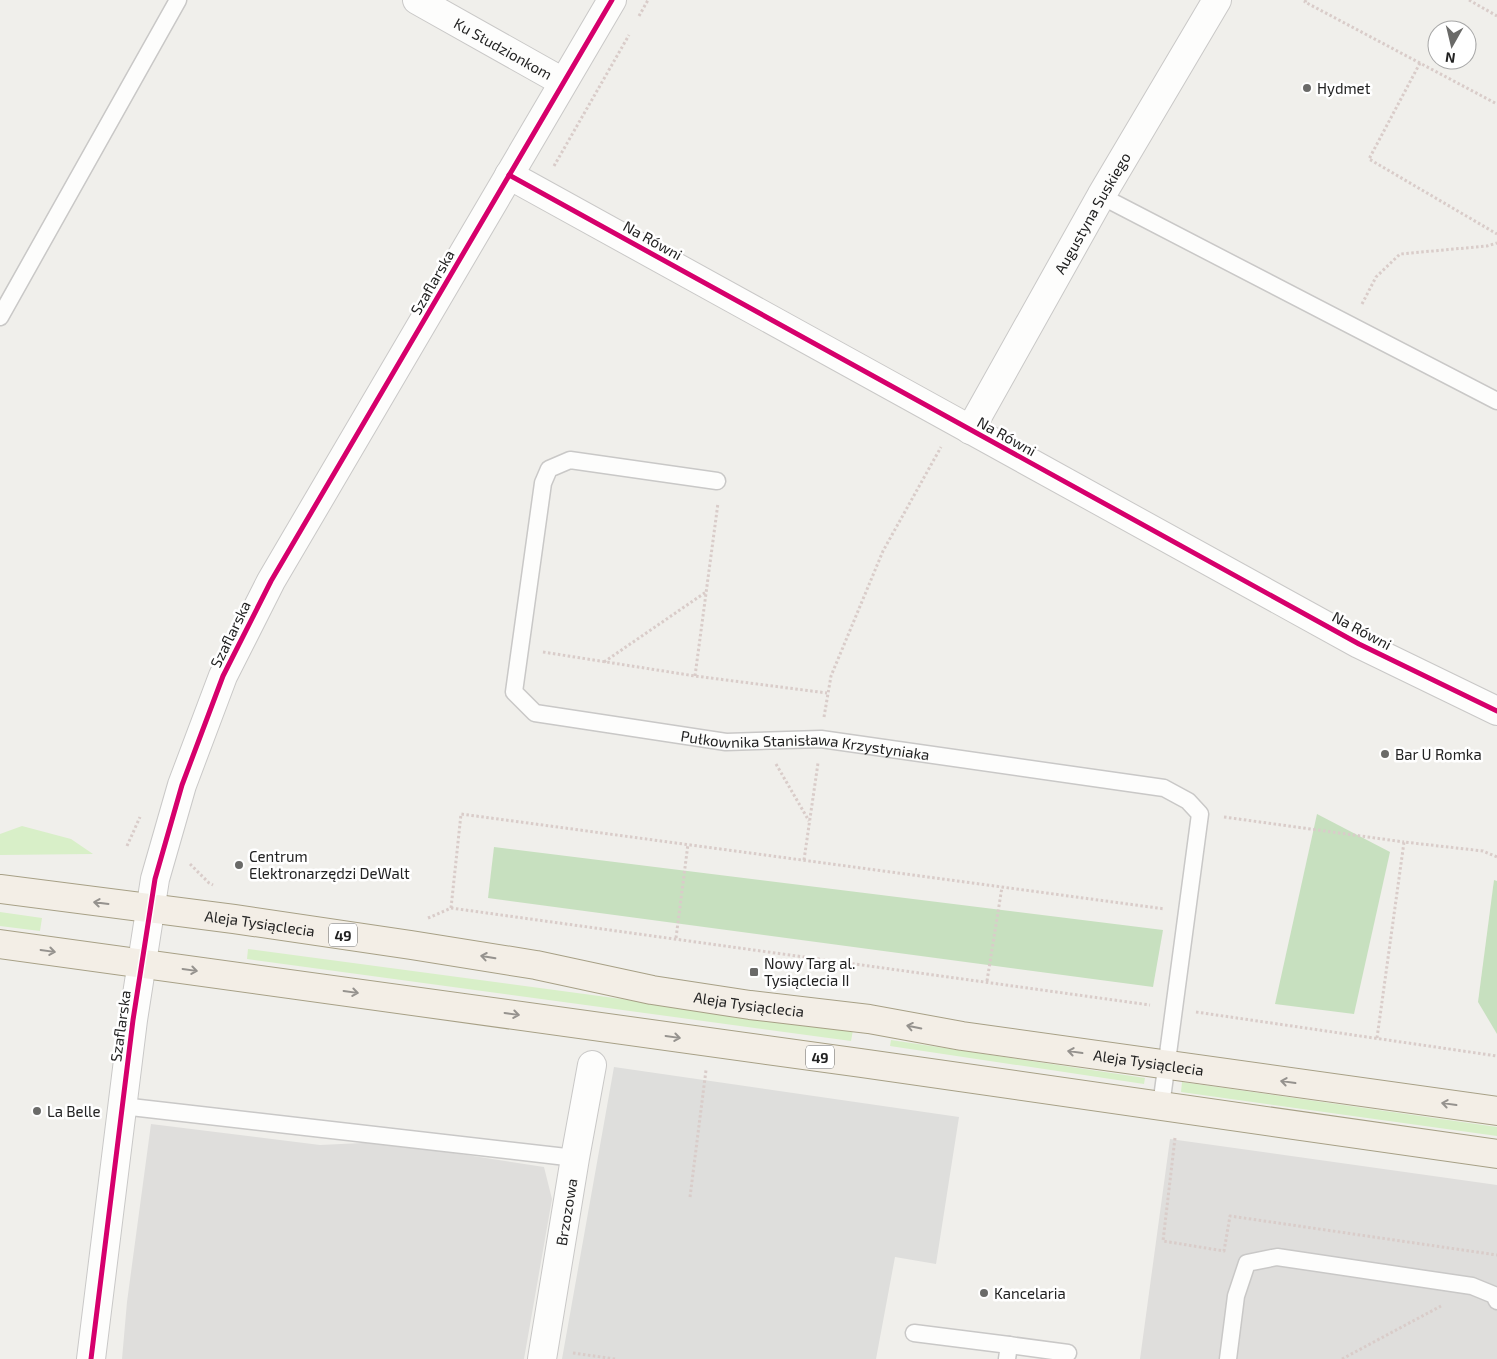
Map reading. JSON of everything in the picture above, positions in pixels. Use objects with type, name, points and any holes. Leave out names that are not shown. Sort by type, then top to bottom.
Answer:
[{"type":"main road","name":"Aleja Tysiąclecia","points":[[0,889],[412,944],[536,965],[652,990],[750,1006],[869,1019],[962,1036],[1166,1066],[1497,1111]]},
{"type":"main road","name":"49","points":[[0,944],[1497,1154]]},
{"type":"street","name":"Ku Studzionkom","points":[[417,0],[563,82]]},
{"type":"street","name":"Szaflarska","points":[[91,1359],[122,1106],[149,909],[161,855],[182,786],[228,668],[271,581],[612,0]]},
{"type":"street","name":"Augustyna Suskiego","points":[[970,430],[1101,196],[1217,0]]},
{"type":"street","name":"Na Równi","points":[[509,175],[1359,644],[1497,711]]},
{"type":"street","name":"Brzozowa","points":[[543,1354],[592,1065]]},
{"type":"lane","points":[[0,317],[178,0]]},
{"type":"lane","points":[[1101,196],[1497,401]]},
{"type":"lane","name":"Pułkownika Stanisława Krzystyniaka","points":[[717,482],[570,460],[549,469],[543,483],[514,692],[535,713],[726,742],[821,739],[1164,788],[1188,801],[1200,814]]},
{"type":"lane","points":[[1160,1106],[1200,814]]},
{"type":"lane","points":[[122,1106],[575,1158]]},
{"type":"lane","points":[[1228,1359],[1236,1296],[1247,1263],[1277,1257],[1472,1286],[1494,1295],[1497,1301]]},
{"type":"lane","points":[[914,1333],[1008,1352],[1068,1353]]},
{"type":"path","points":[[639,17],[648,0]]},
{"type":"path","points":[[1306,0],[1305,2],[1497,104]]},
{"type":"path","points":[[1469,0],[1497,16]]},
{"type":"path","points":[[538,190],[552,170],[629,34]]},
{"type":"path","points":[[1420,63],[1369,158],[1497,234]]},
{"type":"path","points":[[1350,326],[1376,276],[1400,254],[1487,246],[1497,243]]},
{"type":"path","points":[[804,860],[831,676],[883,551],[941,446]]},
{"type":"path","points":[[695,676],[718,509],[717,482]]},
{"type":"path","points":[[603,662],[706,592]]},
{"type":"path","points":[[519,648],[695,676],[827,693]]},
{"type":"path","points":[[762,741],[810,822]]},
{"type":"path","points":[[451,908],[461,814],[1186,912]]},
{"type":"path","points":[[1200,814],[1483,851],[1497,857]]},
{"type":"path","points":[[1376,1038],[1404,842]]},
{"type":"path","points":[[676,938],[688,844]]},
{"type":"path","points":[[188,863],[209,883],[216,886]]},
{"type":"path","points":[[986,981],[1002,887]]},
{"type":"path","points":[[425,919],[451,908],[986,981],[1497,1056]]},
{"type":"path","points":[[690,1197],[707,1065]]},
{"type":"path","points":[[1176,1130],[1163,1241],[1224,1251],[1230,1216],[1497,1255]]},
{"type":"path","points":[[1342,1359],[1443,1305],[1472,1286]]},
{"type":"path","points":[[543,1354],[614,1359]]},
{"type":"shaded area","points":[[614,1067],[959,1117],[936,1264],[895,1257],[876,1359],[562,1359]]},
{"type":"shaded area","points":[[151,1124],[320,1145],[383,1142],[544,1167],[552,1199],[524,1359],[122,1359],[127,1302]]},
{"type":"shaded area","points":[[1170,1139],[1497,1185],[1497,1359],[1140,1359]]},
{"type":"green space","points":[[1317,814],[1390,852],[1354,1014],[1275,1004]]},
{"type":"green space","points":[[22,826],[71,839],[93,854],[0,855],[0,834]]},
{"type":"green space","points":[[494,847],[1163,930],[1153,987],[488,898]]},
{"type":"green space","points":[[1494,880],[1497,881],[1497,1034],[1478,1002]]},
{"type":"green space","points":[[0,912],[42,918],[40,931],[0,926]]},
{"type":"green space","points":[[248,949],[853,1030],[851,1041],[247,959]]},
{"type":"green space","points":[[891,1040],[1145,1078],[1144,1084],[890,1046]]},
{"type":"green space","points":[[1182,1082],[1497,1127],[1497,1136],[1181,1092]]},
{"type":"cycle path","points":[[91,1359],[133,1020],[155,879],[182,785],[223,676],[271,581],[612,0]]},
{"type":"cycle path","points":[[509,175],[1359,644],[1497,711]]},
{"type":"place","name":"Hydmet","points":[[1307,88]]},
{"type":"place","name":"Bar U Romka","points":[[1385,754]]},
{"type":"place","name":"Centrum Elektronarzędzi DeWalt","points":[[239,865]]},
{"type":"place","name":"Nowy Targ al. Tysiąclecia II","points":[[754,972]]},
{"type":"place","name":"La Belle","points":[[37,1111]]},
{"type":"place","name":"Kancelaria","points":[[984,1293]]}]
